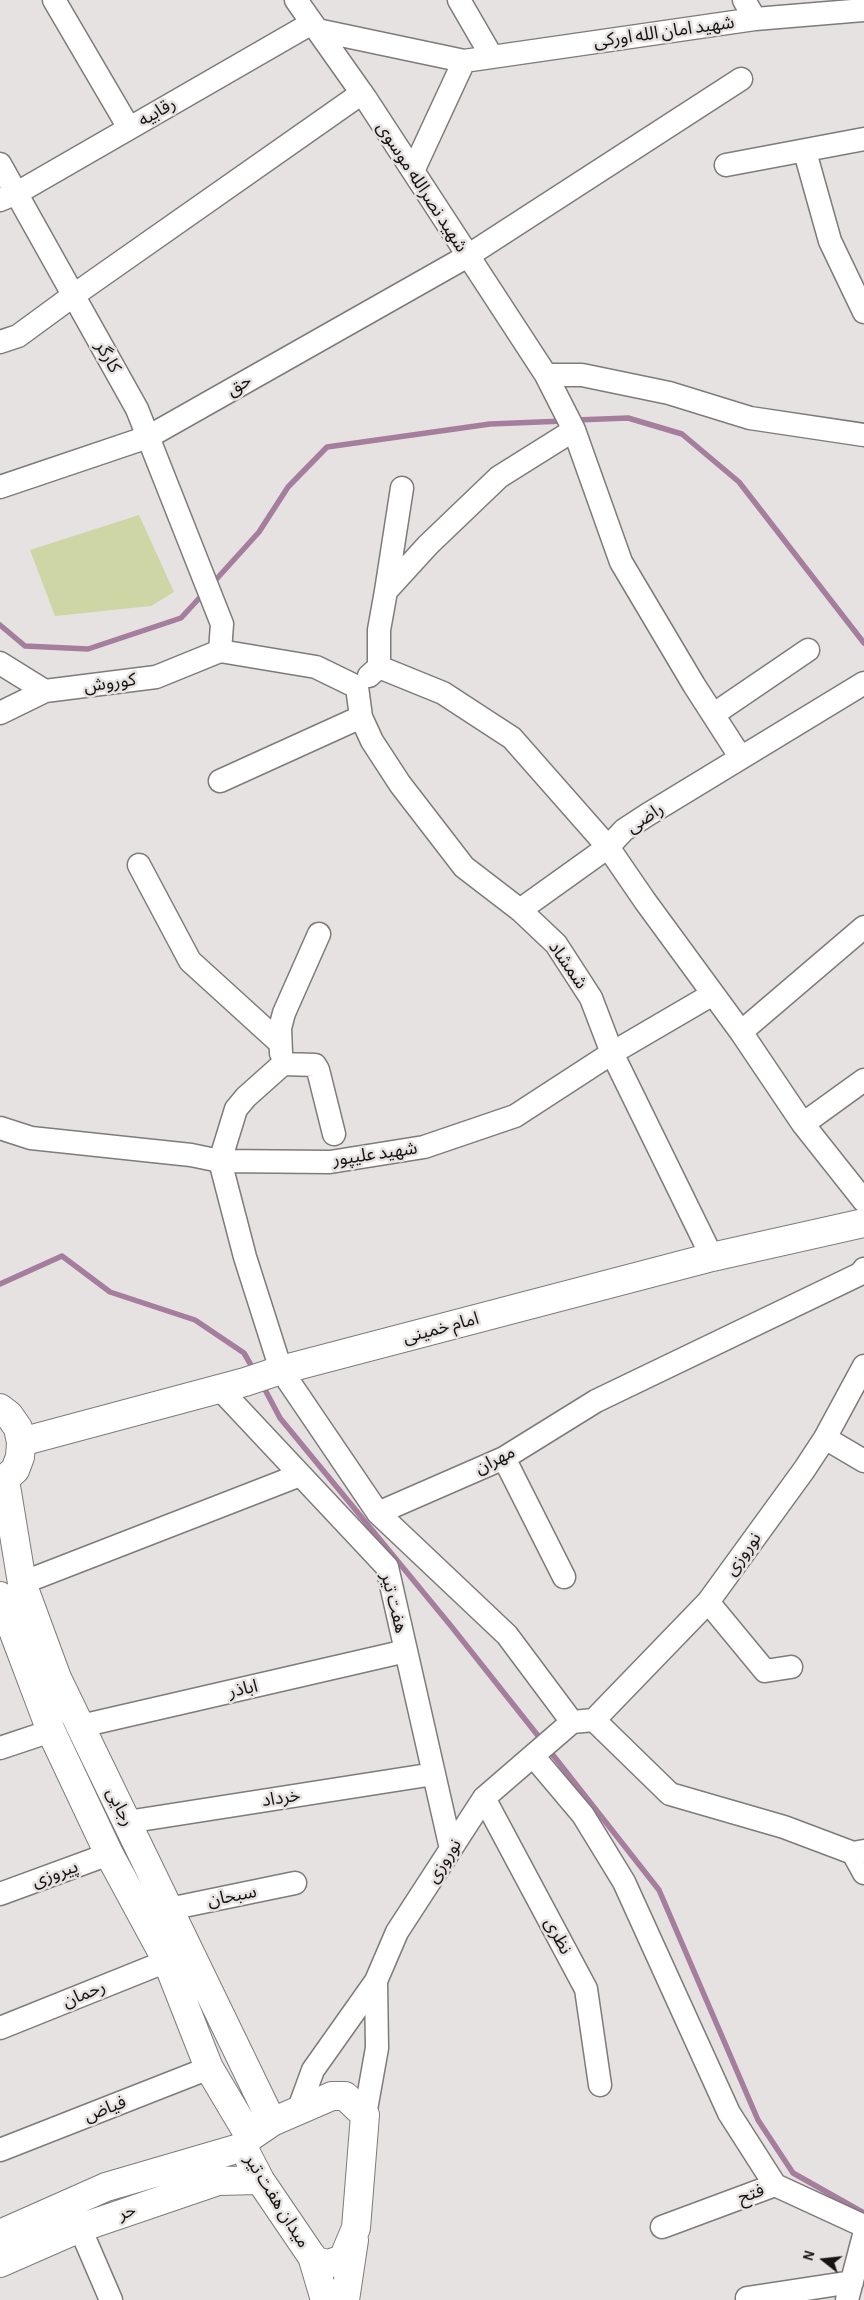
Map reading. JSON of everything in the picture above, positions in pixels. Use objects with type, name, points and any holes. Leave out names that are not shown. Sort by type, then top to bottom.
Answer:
[{"type":"main road","name":"امام خمینی","points":[[22,1442],[276,1372],[712,1257],[864,1223]]},
{"type":"main road","points":[[0,1408],[9,1415],[18,1428],[22,1442],[20,1457],[14,1470],[3,1482]]},
{"type":"main road","name":"رجایی","points":[[3,1482],[6,1594],[51,1731],[109,1854],[167,1961],[209,2068],[247,2142]]},
{"type":"main road","name":"رجایی","points":[[6,1594],[57,1678],[272,2122]]},
{"type":"main road","name":"میدان هفت تیر","points":[[332,2096],[345,2096],[365,2116],[356,2228],[344,2259],[328,2264],[316,2261],[260,2180],[247,2142],[272,2122],[298,2111],[332,2096]]},
{"type":"main road","name":"حر","points":[[0,2234],[106,2187],[247,2142]]},
{"type":"main road","name":"حر","points":[[0,2263],[80,2228],[218,2181],[260,2180]]},
{"type":"main road","points":[[346,2300],[356,2228]]},
{"type":"main road","points":[[312,2256],[325,2300]]},
{"type":"street","points":[[54,0],[129,128]]},
{"type":"street","name":"شهید نصرالله موسوی","points":[[296,0],[362,93],[466,256],[546,375],[574,430]]},
{"type":"street","points":[[459,0],[492,57]]},
{"type":"street","name":"شهید امان الله اورکی","points":[[464,61],[750,9],[864,10]]},
{"type":"street","points":[[315,27],[464,61],[412,171]]},
{"type":"street","name":"رقابیه","points":[[8,196],[315,27]]},
{"type":"street","name":"حق","points":[[0,487],[148,437],[466,256],[741,79]]},
{"type":"street","points":[[0,342],[18,336],[362,93]]},
{"type":"street","points":[[726,165],[864,140]]},
{"type":"street","points":[[805,152],[830,242],[864,312]]},
{"type":"street","name":"کارگر","points":[[0,164],[8,196],[74,295],[137,409],[222,624],[220,650]]},
{"type":"street","points":[[546,375],[582,375],[670,393],[750,418],[850,435],[864,435]]},
{"type":"street","points":[[386,592],[428,545],[498,477],[574,430],[621,562],[694,685],[741,758]]},
{"type":"street","points":[[380,667],[379,630],[402,488]]},
{"type":"street","points":[[220,650],[316,667],[357,687],[380,667]]},
{"type":"street","name":"کوروش","points":[[0,713],[45,691],[156,677],[220,650]]},
{"type":"street","points":[[714,714],[808,650]]},
{"type":"street","points":[[0,664],[45,691]]},
{"type":"street","points":[[380,667],[443,693],[512,738],[608,847],[644,901],[741,1032],[803,1124],[864,1201]]},
{"type":"street","name":"راضی","points":[[520,910],[608,847],[624,830],[864,683]]},
{"type":"street","name":"شمشاد","points":[[357,687],[361,717],[372,741],[400,784],[464,867],[520,910],[556,944],[592,998],[612,1053],[712,1257]]},
{"type":"street","points":[[220,781],[361,717]]},
{"type":"street","points":[[139,865],[190,961],[279,1042]]},
{"type":"street","points":[[741,1032],[864,927]]},
{"type":"street","points":[[283,1064],[279,1042],[284,1013],[319,934]]},
{"type":"street","name":"شهید علیپور","points":[[0,1128],[31,1138],[191,1155],[220,1161],[330,1162],[424,1147],[515,1116],[612,1053],[713,994]]},
{"type":"street","points":[[334,1134],[318,1070],[315,1065],[283,1064],[246,1097],[236,1109],[220,1161],[276,1372],[378,1513],[507,1635],[583,1721],[670,1794],[784,1827],[858,1852],[864,1873]]},
{"type":"street","points":[[803,1124],[864,1080]]},
{"type":"street","name":"مهران","points":[[378,1513],[504,1458],[596,1401],[860,1274],[864,1269]]},
{"type":"street","name":"نوروزی","points":[[376,1982],[398,1932],[484,1798],[555,1739],[583,1721],[708,1602],[825,1438],[864,1366]]},
{"type":"street","name":"هفت تیر","points":[[232,1385],[300,1475],[387,1567],[451,1849]]},
{"type":"street","points":[[825,1438],[864,1461]]},
{"type":"street","points":[[504,1458],[564,1577]]},
{"type":"street","points":[[6,1594],[300,1475]]},
{"type":"street","points":[[708,1602],[765,1671],[791,1668]]},
{"type":"street","name":"اباذر","points":[[81,1726],[406,1651]]},
{"type":"street","points":[[0,1748],[51,1731]]},
{"type":"street","points":[[534,1757],[583,1815],[624,1882],[729,2113],[775,2185]]},
{"type":"street","name":"خرداد","points":[[127,1822],[434,1774]]},
{"type":"street","name":"نظری","points":[[484,1798],[586,1989],[600,2085]]},
{"type":"street","name":"پیروزی","points":[[0,1894],[109,1854]]},
{"type":"street","name":"سبحان","points":[[169,1908],[295,1883]]},
{"type":"street","name":"رحمان","points":[[0,2028],[167,1961]]},
{"type":"street","points":[[298,2111],[313,2070],[376,1982]]},
{"type":"street","points":[[365,2116],[377,2048],[376,1982]]},
{"type":"street","name":"فیاض","points":[[0,2150],[209,2068]]},
{"type":"street","name":"فتح","points":[[662,2227],[775,2185],[864,2226]]},
{"type":"street","points":[[80,2228],[111,2300]]},
{"type":"street","points":[[747,2298],[849,2291],[864,2235]]},
{"type":"green space","points":[[139,515],[174,592],[151,606],[55,616],[30,550]]},
{"type":"waterway","points":[[576,420],[628,418],[682,434],[739,482],[864,643]]},
{"type":"waterway","points":[[212,584],[259,532],[288,487],[327,447],[490,424],[564,421]]},
{"type":"waterway","points":[[0,625],[25,646],[88,649],[181,618],[204,593]]},
{"type":"waterway","points":[[0,1284],[62,1256],[110,1292],[195,1320],[244,1353],[255,1372]]},
{"type":"waterway","points":[[262,1384],[280,1418],[451,1626],[543,1742]]},
{"type":"waterway","points":[[549,1750],[659,1890],[758,2120],[793,2173],[864,2213]]}]
